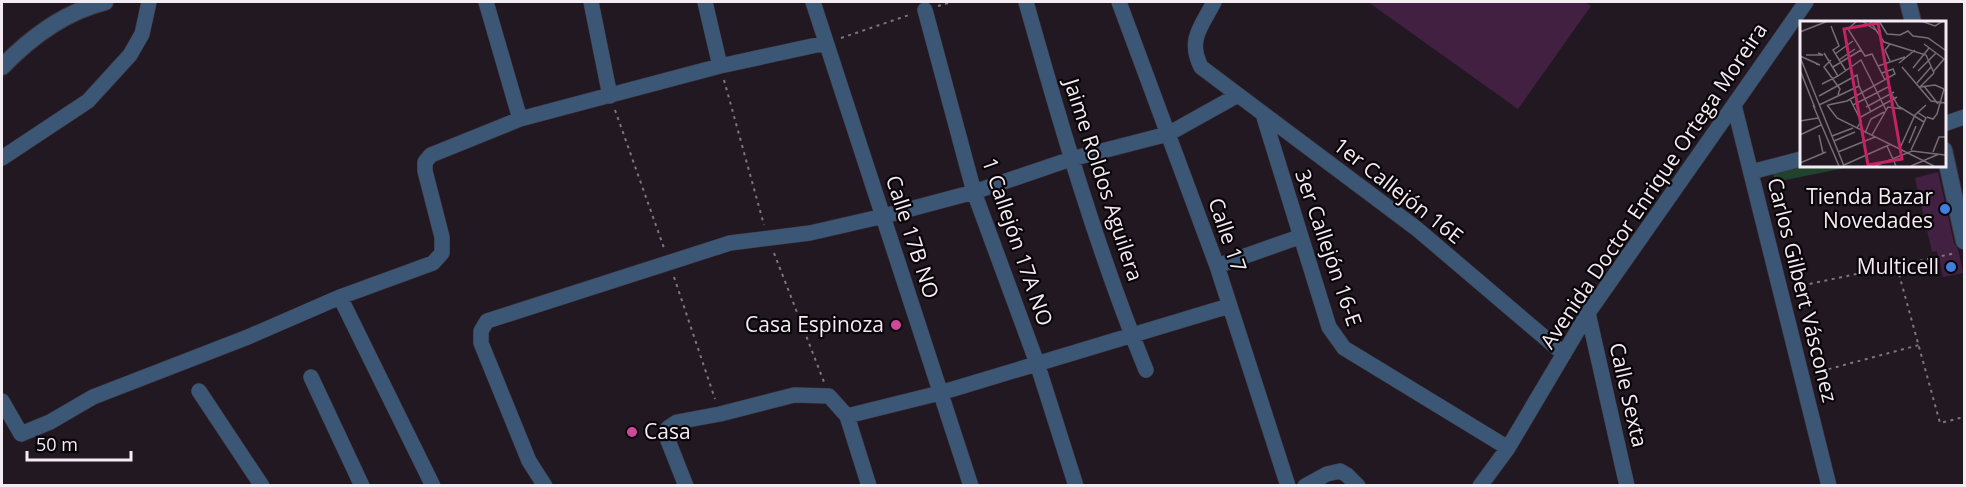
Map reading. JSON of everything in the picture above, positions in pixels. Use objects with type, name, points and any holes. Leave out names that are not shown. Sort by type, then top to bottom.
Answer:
[{"type":"street","points":[[2,67],[54,22],[94,4],[105,2]]},
{"type":"street","points":[[2,158],[88,101],[130,55],[142,34],[149,2]]},
{"type":"street","points":[[486,2],[520,119]]},
{"type":"street","points":[[591,2],[610,96]]},
{"type":"street","points":[[705,2],[720,66]]},
{"type":"street","name":"Calle 17B NO","points":[[813,2],[971,486]]},
{"type":"street","name":"Jaime Roldos Aguilera","points":[[1026,2],[1071,159],[1132,336],[1146,370]]},
{"type":"street","name":"Calle 17","points":[[1119,2],[1217,267],[1288,486]]},
{"type":"street","name":"1er Callejón 16E","points":[[1214,2],[1198,30],[1194,44],[1201,67],[1417,229],[1564,354]]},
{"type":"street","name":"Avenida Doctor Enrique Ortega Moreira","points":[[1480,486],[1508,448],[1587,313],[1806,2]]},
{"type":"street","points":[[1908,2],[1913,21]]},
{"type":"street","name":"1 Callejón 17A NO","points":[[925,10],[974,192],[1037,363],[1076,486]]},
{"type":"street","points":[[2,401],[21,434],[50,422],[93,397],[248,337],[340,297],[433,263],[442,253],[442,237],[425,171],[425,162],[431,155],[520,119],[720,66],[826,44]]},
{"type":"street","points":[[545,486],[529,461],[481,343],[481,331],[487,321],[730,243],[810,233],[884,216],[974,192],[1071,159],[1168,134],[1238,95]]},
{"type":"street","name":"Carlos Gilbert Vásconez","points":[[1734,105],[1829,486]]},
{"type":"street","name":"3er Callejón 16-E","points":[[1263,114],[1299,237],[1329,327],[1335,338],[1344,348],[1508,448]]},
{"type":"street","points":[[1945,124],[1965,117]]},
{"type":"street","points":[[1945,154],[1965,241]]},
{"type":"street","points":[[1751,171],[1800,159]]},
{"type":"street","points":[[1217,267],[1299,237]]},
{"type":"street","points":[[340,297],[433,486]]},
{"type":"street","points":[[847,416],[940,393],[1228,306]]},
{"type":"street","name":"Calle Sexta","points":[[1587,313],[1627,486]]},
{"type":"street","points":[[311,377],[362,486]]},
{"type":"street","points":[[199,392],[262,486]]},
{"type":"street","points":[[686,486],[667,438],[668,428],[677,422],[720,414],[794,395],[829,396],[847,416],[869,486]]},
{"type":"street","points":[[1305,486],[1327,474],[1340,471],[1358,486]]},
{"type":"path","points":[[826,44],[952,2]]},
{"type":"path","points":[[1780,290],[1965,251]]},
{"type":"path","points":[[1896,266],[1940,423],[1965,417]]},
{"type":"path","points":[[1802,376],[1918,345]]},
{"type":"green space","points":[[1770,161],[1800,166],[1844,166],[1845,168],[1775,182]]},
{"type":"building","points":[[1368,2],[1585,2],[1591,6],[1518,109]]},
{"type":"building","points":[[1938,172],[1963,273],[1943,277],[1937,251],[1932,252],[1915,178]]},
{"type":"place","name":"Tienda Bazar Novedades","points":[[1945,209]]},
{"type":"place","name":"Multicell","points":[[1951,267]]},
{"type":"place","name":"Casa Espinoza","points":[[896,325]]},
{"type":"place","name":"Casa","points":[[632,432]]}]
